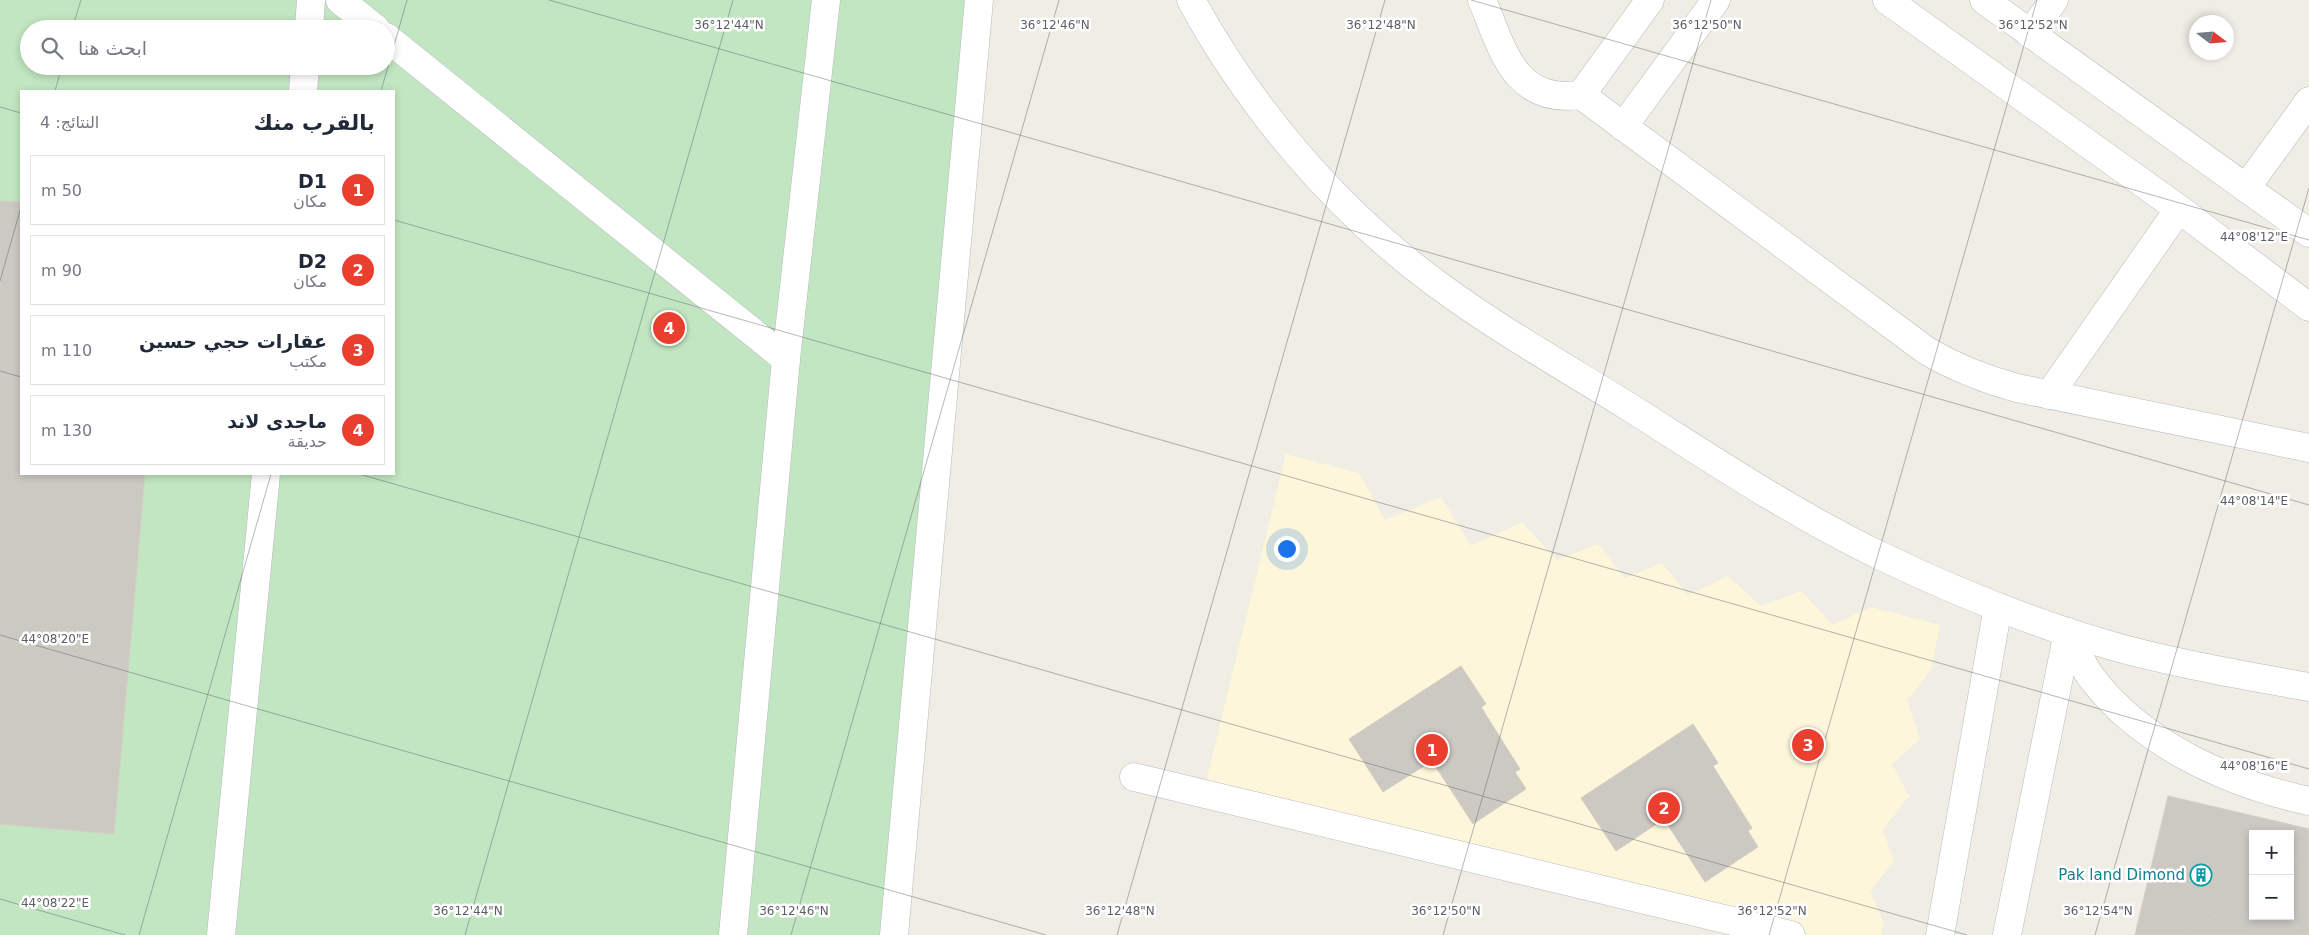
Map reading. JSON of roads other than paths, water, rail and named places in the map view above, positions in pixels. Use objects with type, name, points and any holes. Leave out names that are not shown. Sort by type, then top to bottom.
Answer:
[{"type":"street","points":[[309,20],[311,0]]},
{"type":"street","points":[[340,0],[365,20]]},
{"type":"street","points":[[733,935],[786,359],[826,0]]},
{"type":"street","points":[[894,935],[979,0]]},
{"type":"street","points":[[1191,0],[1206,27],[1244,85],[1286,140],[1332,192],[1382,239],[1436,283],[1492,323],[1824,526],[1880,556],[1998,607],[2068,632],[2182,663],[2309,687]]},
{"type":"street","points":[[1482,0],[1511,67],[1521,80],[1534,89],[1549,95],[1565,97],[1581,95],[1927,351],[1955,367],[1985,380],[2049,395],[2309,448]]},
{"type":"street","points":[[1581,95],[1650,0]]},
{"type":"street","points":[[1623,126],[1716,0]]},
{"type":"street","points":[[1887,0],[2179,209],[2309,307]]},
{"type":"street","points":[[1984,0],[2309,233]]},
{"type":"street","points":[[2030,34],[2054,0]]},
{"type":"street","points":[[395,44],[786,359]]},
{"type":"street","points":[[302,90],[304,75]]},
{"type":"street","points":[[2246,188],[2309,101]]},
{"type":"street","points":[[2049,395],[2179,209]]},
{"type":"street","points":[[221,935],[266,475]]},
{"type":"street","points":[[1940,935],[1998,607]]},
{"type":"street","points":[[2068,632],[2090,676],[2125,713],[2179,753],[2225,775],[2270,793],[2309,801]]},
{"type":"street","points":[[2006,935],[2068,632]]},
{"type":"street","points":[[1134,777],[1791,935]]},
{"type":"place","name":"ماجدی لاند","points":[[669,328]]},
{"type":"place","name":"عقارات حجي حسين","points":[[1808,745]]},
{"type":"place","name":"D1","points":[[1432,750]]},
{"type":"place","name":"D2","points":[[1664,808]]},
{"type":"place","name":"Pak land Dimond","points":[[2201,875]]}]
